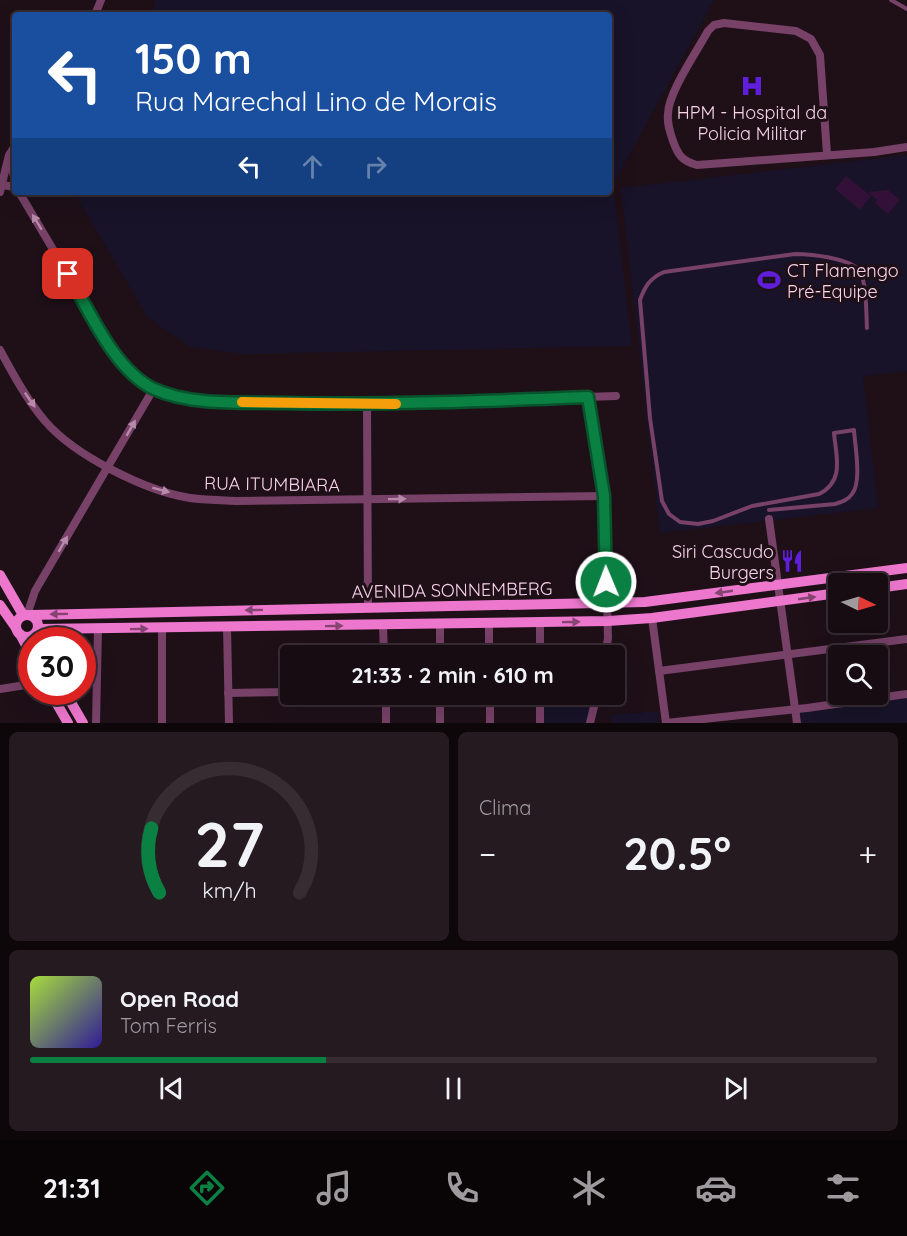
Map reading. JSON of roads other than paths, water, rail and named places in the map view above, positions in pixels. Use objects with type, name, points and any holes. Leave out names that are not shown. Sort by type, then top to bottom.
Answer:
[{"type":"street","points":[[827,154],[820,55],[811,39],[796,31],[724,23],[714,25],[708,31],[671,97],[668,112],[669,127],[678,156],[687,162],[697,165],[874,152],[907,147]]},
{"type":"street","points":[[1,188],[12,150]]},
{"type":"street","points":[[0,154],[9,155]]},
{"type":"street","points":[[9,155],[12,168]]},
{"type":"street","points":[[21,195],[115,354],[131,372],[154,388],[197,401],[367,404],[616,396]]},
{"type":"street","name":"RUA ITUMBIARA","points":[[0,350],[45,421],[74,446],[108,467],[148,487],[189,497],[236,501],[604,496]]},
{"type":"street","points":[[18,631],[17,621],[27,615],[35,591],[154,388]]},
{"type":"street","points":[[588,397],[604,496],[608,621],[606,645]]},
{"type":"street","points":[[367,404],[368,607]]},
{"type":"street","points":[[769,515],[797,723]]},
{"type":"street","name":"AVENIDA SONNEMBERG","points":[[27,615],[645,602],[907,568]]},
{"type":"street","points":[[0,575],[27,615],[36,619],[37,627]]},
{"type":"street","points":[[888,587],[907,584]]},
{"type":"street","name":"AVENIDA SONNEMBERG","points":[[98,629],[608,621],[652,618],[828,594]]},
{"type":"street","points":[[0,605],[18,631]]},
{"type":"street","points":[[652,618],[666,723],[795,710],[907,694]]},
{"type":"street","points":[[540,623],[540,645]]},
{"type":"street","points":[[440,624],[440,645]]},
{"type":"street","points":[[489,624],[489,645]]},
{"type":"street","points":[[383,625],[384,645]]},
{"type":"street","points":[[227,627],[229,723]]},
{"type":"street","points":[[162,628],[162,723]]},
{"type":"street","points":[[96,723],[98,629]]},
{"type":"street","points":[[659,671],[907,639]]},
{"type":"street","points":[[0,689],[18,686]]},
{"type":"street","points":[[228,693],[280,692]]},
{"type":"street","points":[[58,705],[68,723]]},
{"type":"street","points":[[72,705],[83,723]]},
{"type":"street","points":[[386,705],[386,723]]},
{"type":"street","points":[[440,705],[440,723]]},
{"type":"street","points":[[490,705],[490,723]]},
{"type":"street","points":[[540,705],[540,723]]},
{"type":"street","points":[[590,723],[594,705]]},
{"type":"lane","points":[[891,0],[907,9]]},
{"type":"lane","points":[[768,503],[769,515],[835,504],[854,493],[857,480],[854,430],[834,433],[838,467],[829,489],[819,494],[768,503],[752,506],[713,521],[698,524],[680,522],[669,514],[662,501],[650,418],[640,300],[645,287],[653,277],[664,272],[795,254],[817,255],[853,265],[860,270],[867,327]]},
{"type":"place","name":"HPM - Hospital da Policia Militar","points":[[752,86]]},
{"type":"place","name":"CT Flamengo Pré-Equipe","points":[[769,280]]},
{"type":"place","name":"Siri Cascudo Burgers","points":[[792,561]]}]
